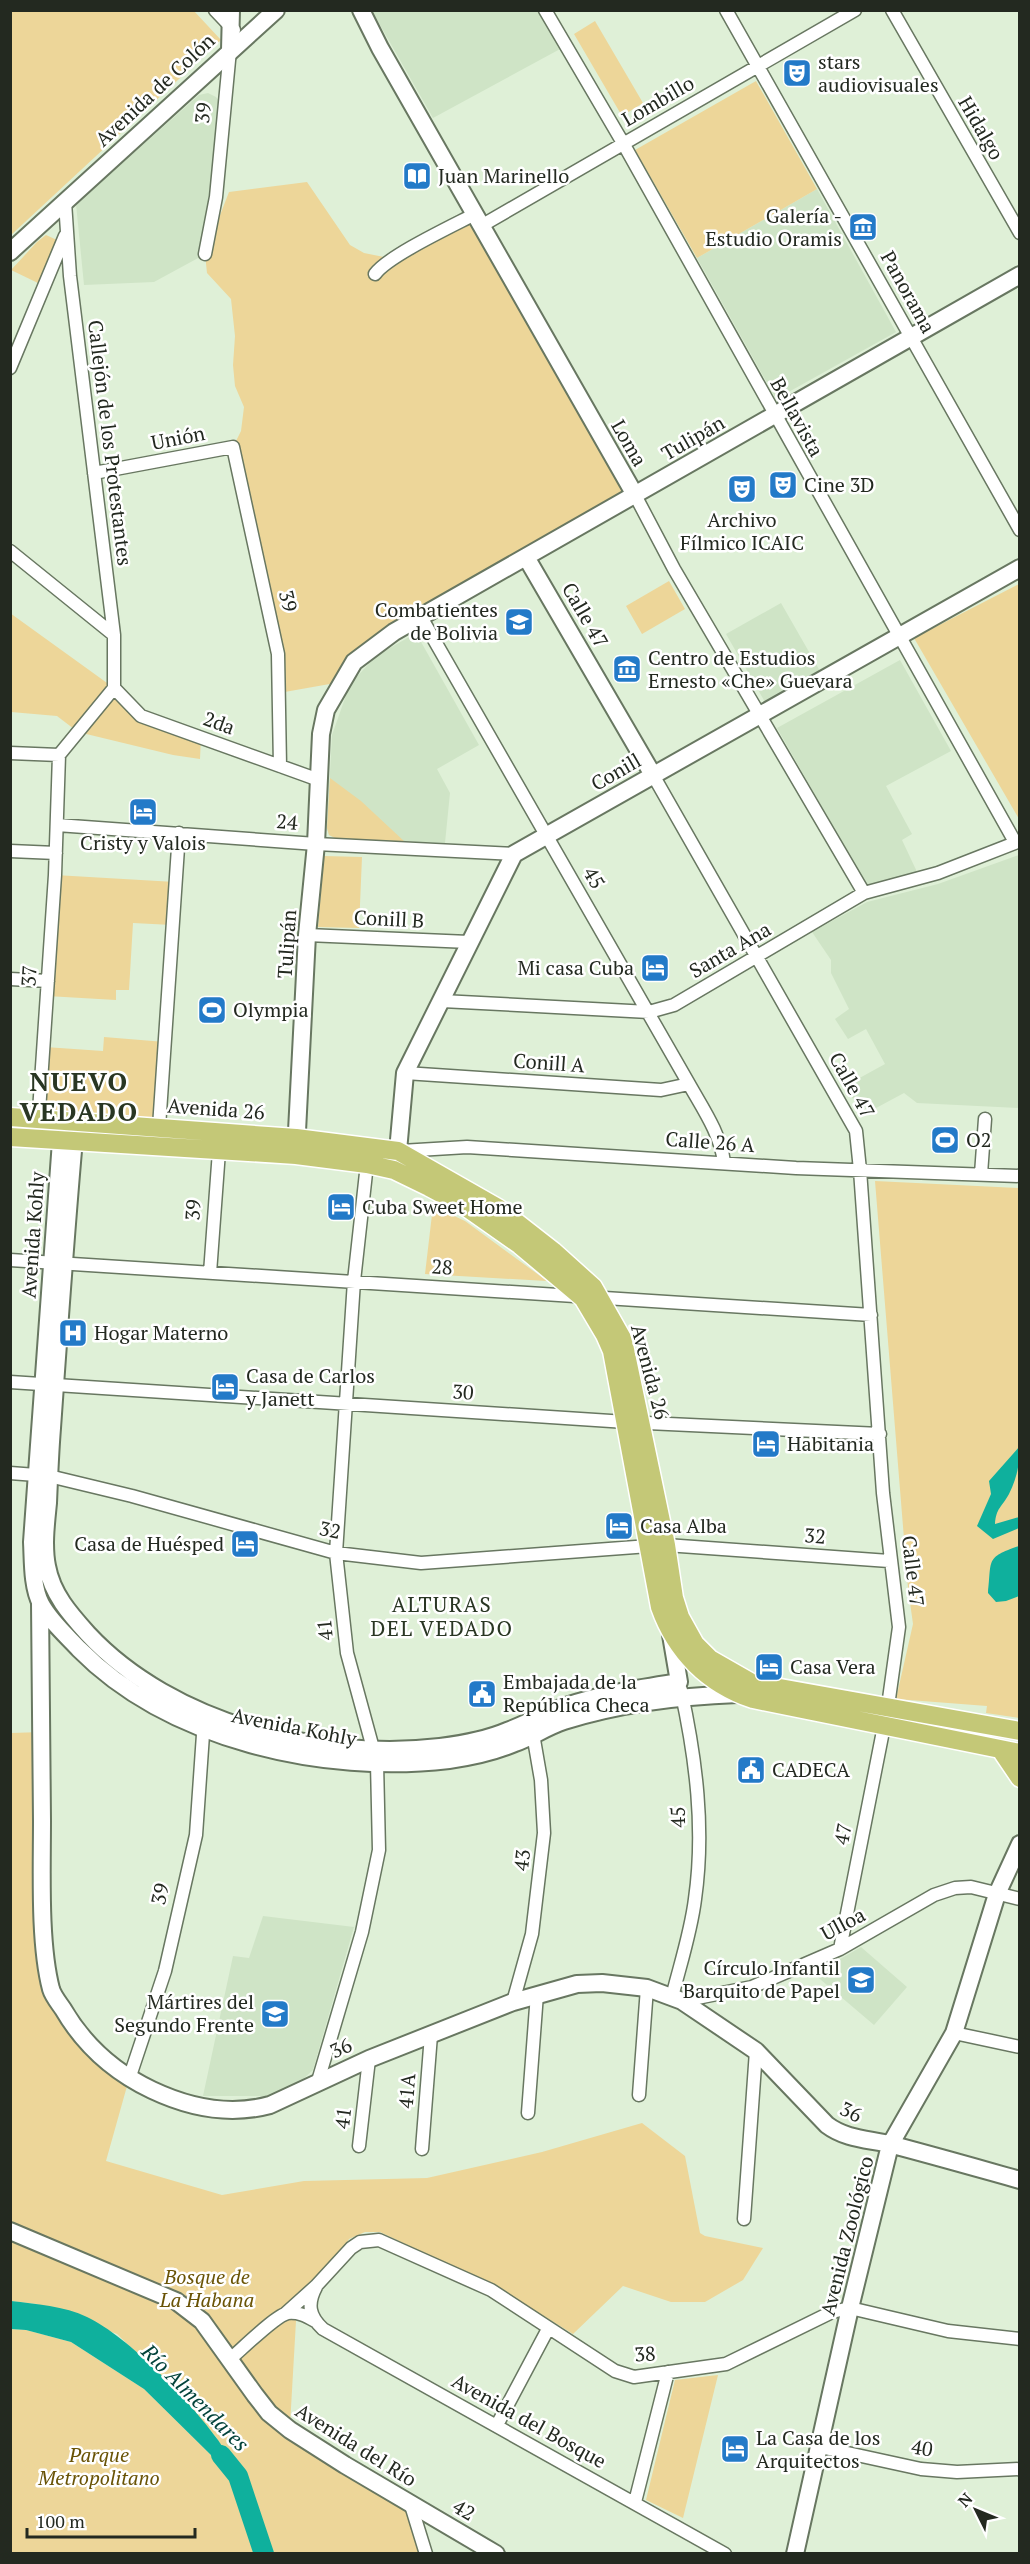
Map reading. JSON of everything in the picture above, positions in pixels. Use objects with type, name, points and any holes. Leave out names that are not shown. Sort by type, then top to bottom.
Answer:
[{"type":"main road","name":"Avenida 26","points":[[10,1117],[159,1127],[296,1146],[398,1151],[498,1208],[580,1274],[592,1298],[623,1340],[634,1422],[658,1545],[680,1617],[694,1644],[710,1659],[752,1683],[1020,1731]]},
{"type":"main road","name":"Avenida 26","points":[[10,1137],[219,1150],[296,1146],[393,1170],[463,1205],[592,1298]]},
{"type":"main road","points":[[366,1164],[384,1162],[393,1158],[398,1151]]},
{"type":"main road","name":"Avenida 26","points":[[658,1545],[660,1607],[671,1635],[707,1676],[738,1694],[1020,1753]]},
{"type":"main road","points":[[1001,1750],[1020,1778]]},
{"type":"street","points":[[215,10],[231,19],[243,39]]},
{"type":"street","points":[[255,10],[275,12]]},
{"type":"street","name":"Loma","points":[[361,10],[635,495],[674,569],[864,893]]},
{"type":"street","name":"Bellavista","points":[[545,10],[623,143],[898,636],[1017,842]]},
{"type":"street","name":"Panorama","points":[[726,10],[1020,530]]},
{"type":"street","name":"Lombillo","points":[[375,274],[394,259],[478,220],[623,143],[855,10]]},
{"type":"street","name":"Hidalgo","points":[[892,10],[1020,233]]},
{"type":"street","name":"Avenida de Colón","points":[[10,252],[230,50],[275,12]]},
{"type":"street","name":"39","points":[[205,254],[216,197],[231,19]]},
{"type":"street","name":"Callejón de los Protestantes","points":[[64,202],[114,635],[114,688]]},
{"type":"street","points":[[10,368],[66,232]]},
{"type":"street","name":"Tulipán","points":[[296,1146],[321,734],[327,710],[354,662],[394,632],[1020,275]]},
{"type":"street","name":"39","points":[[232,447],[278,654],[280,766]]},
{"type":"street","name":"Unión","points":[[94,473],[232,447]]},
{"type":"street","points":[[10,551],[114,635]]},
{"type":"street","name":"Calle 47","points":[[526,557],[856,1131],[889,1561],[898,1638],[888,1706]]},
{"type":"street","name":"Conill","points":[[514,854],[1020,568]]},
{"type":"street","name":"45","points":[[421,617],[689,1084],[715,1131],[724,1162]]},
{"type":"street","points":[[10,753],[59,755],[114,688]]},
{"type":"street","name":"2da","points":[[114,688],[141,716],[319,780]]},
{"type":"street","name":"37","points":[[37,1138],[56,853],[59,755]]},
{"type":"street","name":"24","points":[[57,825],[316,844],[514,854]]},
{"type":"street","points":[[159,1127],[179,833]]},
{"type":"street","name":"Santa Ana","points":[[442,1000],[648,1012],[674,1005],[864,893],[938,873],[1017,842]]},
{"type":"street","points":[[10,851],[56,853]]},
{"type":"street","points":[[398,1151],[405,1073],[514,854]]},
{"type":"street","name":"Conill B","points":[[308,935],[469,942]]},
{"type":"street","points":[[10,979],[48,981]]},
{"type":"street","name":"Conill A","points":[[405,1073],[661,1090],[689,1084]]},
{"type":"street","points":[[981,1174],[985,1119]]},
{"type":"street","name":"Avenida Kohly","points":[[69,1120],[43,1476],[32,1542],[40,1603],[53,1621],[91,1661],[127,1680]]},
{"type":"street","name":"Calle 26 A","points":[[398,1151],[467,1146],[860,1170],[1020,1176]]},
{"type":"street","name":"39","points":[[210,1273],[219,1150]]},
{"type":"street","name":"41","points":[[318,2081],[362,1932],[379,1850],[376,1756],[347,1653],[336,1553],[354,1281],[366,1164]]},
{"type":"street","name":"28","points":[[10,1260],[871,1315]]},
{"type":"street","points":[[10,1382],[49,1384]]},
{"type":"street","name":"30","points":[[49,1384],[634,1422],[880,1434]]},
{"type":"street","name":"32","points":[[10,1473],[43,1476],[132,1496],[336,1553],[421,1563],[658,1545],[889,1561]]},
{"type":"street","name":"Avenida Kohly","points":[[43,1476],[47,1566],[55,1592],[64,1606],[103,1649],[127,1680],[153,1705],[204,1720],[238,1740],[376,1756],[403,1764],[460,1751],[502,1748],[532,1727],[563,1721],[613,1701],[680,1689],[738,1694]]},
{"type":"street","name":"36","points":[[40,1603],[44,1935],[52,1991],[72,2024],[90,2045],[129,2079],[176,2101],[211,2110],[237,2111],[270,2105],[369,2059],[537,1994],[577,1984],[594,1983],[647,1988],[677,1999],[756,2051],[836,2132],[1020,2180]]},
{"type":"street","points":[[41,1639],[64,1606]]},
{"type":"street","name":"45","points":[[671,1635],[698,1794],[700,1838],[695,1899],[677,1999]]},
{"type":"street","name":"39","points":[[129,2079],[165,1971],[196,1835],[204,1720]]},
{"type":"street","name":"47","points":[[840,1949],[884,1726]]},
{"type":"street","name":"43","points":[[513,2002],[532,1935],[544,1833],[541,1780],[532,1727]]},
{"type":"street","name":"Avenida Zoológico","points":[[795,2553],[850,2308],[890,2145],[954,2033],[997,1894],[1020,1844]]},
{"type":"street","name":"Ulloa","points":[[677,1999],[752,1987],[840,1949],[934,1894],[956,1888],[971,1887],[1020,1899]]},
{"type":"street","points":[[639,2095],[647,1988]]},
{"type":"street","points":[[528,2114],[537,1994]]},
{"type":"street","points":[[954,2033],[1020,2047]]},
{"type":"street","name":"41A","points":[[422,2150],[431,2035]]},
{"type":"street","points":[[744,2219],[756,2051]]},
{"type":"street","name":"41","points":[[359,2146],[369,2059]]},
{"type":"street","name":"Avenida del Río","points":[[10,2230],[176,2301],[202,2320],[269,2413],[290,2430],[345,2465],[410,2502],[426,2553]]},
{"type":"street","name":"38","points":[[286,2313],[316,2286],[351,2248],[360,2241],[379,2240],[490,2290],[615,2371],[634,2376],[726,2364],[832,2312],[850,2308]]},
{"type":"street","points":[[315,2321],[310,2307],[311,2296],[316,2286]]},
{"type":"street","points":[[850,2308],[948,2331],[1020,2339]]},
{"type":"street","points":[[229,2360],[286,2313]]},
{"type":"street","name":"Avenida del Bosque","points":[[286,2313],[302,2314],[315,2321],[324,2329],[725,2553]]},
{"type":"street","points":[[497,2425],[548,2329]]},
{"type":"street","points":[[634,2502],[668,2372]]},
{"type":"street","name":"40","points":[[820,2447],[921,2469],[957,2472],[1020,2469]]},
{"type":"street","name":"42","points":[[410,2502],[496,2553]]},
{"type":"shaded area","points":[[372,11],[539,11],[562,48],[433,118]]},
{"type":"shaded area","points":[[208,93],[216,97],[222,105],[200,257],[154,282],[84,285],[76,204],[199,95]]},
{"type":"shaded area","points":[[817,189],[896,332],[776,399],[697,258]]},
{"type":"shaded area","points":[[781,603],[820,671],[765,702],[726,634]]},
{"type":"shaded area","points":[[416,633],[479,745],[437,769],[450,793],[445,843],[337,839],[329,835],[327,828],[332,735],[350,684],[376,656]]},
{"type":"shaded area","points":[[900,660],[951,751],[886,786],[912,834],[902,840],[918,874],[867,886],[777,728]]},
{"type":"shaded area","points":[[1019,855],[1019,1108],[917,1103],[904,1093],[863,1115],[845,1086],[885,1064],[866,1029],[848,1039],[835,1019],[849,1009],[831,973],[831,960],[812,932],[867,902],[938,884]]},
{"type":"shaded area","name":"Mártires del Segundo Frente","points":[[263,1916],[354,1927],[313,2070],[302,2080],[269,2096],[203,2096],[233,1956],[249,1958]]},
{"type":"shaded area","name":"Círculo Infantil Barquito de Papel","points":[[861,1947],[907,1987],[874,2025],[814,1974]]},
{"type":"green space","points":[[11,10],[194,11],[221,40],[11,235]]},
{"type":"green space","points":[[595,21],[643,103],[622,116],[574,34]]},
{"type":"green space","points":[[756,81],[817,189],[697,258],[635,150]]},
{"type":"green space","points":[[307,182],[350,245],[364,253],[394,259],[475,214],[635,495],[394,632],[341,682],[279,693],[278,654],[233,447],[241,431],[244,407],[235,386],[233,365],[235,336],[231,299],[207,273],[205,254],[229,192]]},
{"type":"green space","points":[[46,235],[57,240],[40,284],[11,270],[37,242]]},
{"type":"green space","points":[[669,581],[685,609],[642,634],[626,606]]},
{"type":"green space","points":[[1019,584],[1019,819],[914,638]]},
{"type":"green space","points":[[10,613],[114,688],[141,716],[201,737],[200,759],[173,755],[78,732],[57,716],[11,712]]},
{"type":"green space","points":[[330,778],[361,801],[405,842],[337,839],[329,835],[327,828]]},
{"type":"green space","points":[[324,856],[362,857],[359,928],[318,927]]},
{"type":"green space","points":[[55,875],[175,882],[172,925],[133,923],[129,990],[116,990],[116,1000],[47,996]]},
{"type":"green space","points":[[104,1037],[165,1042],[159,1127],[39,1118],[45,1047],[103,1051]]},
{"type":"green space","points":[[875,1181],[1019,1188],[1019,1718],[986,1713],[987,1706],[896,1699],[913,1624],[908,1588]]},
{"type":"green space","points":[[433,1206],[465,1221],[547,1281],[425,1274]]},
{"type":"green space","name":"Bosque de La Habana","points":[[42,1732],[52,1991],[129,2079],[106,2161],[222,2195],[304,2181],[427,2178],[542,2152],[642,2123],[685,2156],[700,2233],[763,2248],[743,2280],[705,2302],[671,2302],[623,2286],[573,2334],[496,2287],[380,2232],[365,2232],[349,2239],[296,2321],[290,2425],[410,2502],[426,2553],[11,2553],[10,2329],[26,2330],[71,2342],[144,2389],[214,2458],[237,2474],[216,2437],[166,2381],[117,2334],[37,2304],[11,2301],[11,1733]]},
{"type":"green space","points":[[718,2375],[683,2518],[646,2500],[675,2380]]},
{"type":"water","points":[[1019,1447],[1016,1477],[998,1511],[995,1524],[1019,1517],[1019,1528],[993,1539],[977,1526],[991,1494],[989,1481]]},
{"type":"water","points":[[1019,1546],[1019,1596],[996,1602],[988,1593],[992,1561],[1000,1554]]},
{"type":"water","points":[[11,2301],[50,2306],[78,2313],[104,2326],[121,2339],[158,2371],[192,2407],[221,2444],[238,2476],[214,2458],[144,2389],[71,2342],[26,2330],[11,2329]]},
{"type":"waterway","name":"Río Almendares","points":[[221,2455],[238,2476],[264,2554]]},
{"type":"place","name":"stars audiovisuales","points":[[797,73]]},
{"type":"place","name":"Juan Marinello","points":[[417,176]]},
{"type":"place","name":"Galería - Estudio Oramis","points":[[863,227]]},
{"type":"place","name":"Cine 3D","points":[[783,485]]},
{"type":"place","name":"Archivo Fílmico ICAIC","points":[[742,489]]},
{"type":"place","name":"Combatientes de Bolivia","points":[[519,622]]},
{"type":"place","name":"Centro de Estudios Ernesto «Che» Guevara","points":[[627,669]]},
{"type":"place","name":"Cristy y Valois","points":[[143,812]]},
{"type":"place","name":"Mi casa Cuba","points":[[655,968]]},
{"type":"place","name":"Olympia","points":[[212,1010]]},
{"type":"place","name":"O2","points":[[945,1140]]},
{"type":"place","name":"Cuba Sweet Home","points":[[341,1207]]},
{"type":"place","name":"Hogar Materno","points":[[73,1333]]},
{"type":"place","name":"Casa de Carlos y Janett","points":[[225,1387]]},
{"type":"place","name":"Habitania","points":[[766,1444]]},
{"type":"place","name":"Casa Alba","points":[[619,1526]]},
{"type":"place","name":"Casa de Huésped","points":[[245,1544]]},
{"type":"place","name":"Casa Vera","points":[[769,1667]]},
{"type":"place","name":"Embajada de la República Checa","points":[[482,1694]]},
{"type":"place","name":"CADECA","points":[[751,1770]]},
{"type":"place","name":"Círculo Infantil Barquito de Papel","points":[[861,1980]]},
{"type":"place","name":"Mártires del Segundo Frente","points":[[275,2014]]},
{"type":"place","name":"La Casa de los Arquitectos","points":[[735,2449]]},
{"type":"district","name":"NUEVO VEDADO","points":[[79,1097]]},
{"type":"district","name":"ALTURAS DEL VEDADO","points":[[442,1617]]},
{"type":"park label","name":"Parque Metropolitano","points":[[99,2466]]}]
